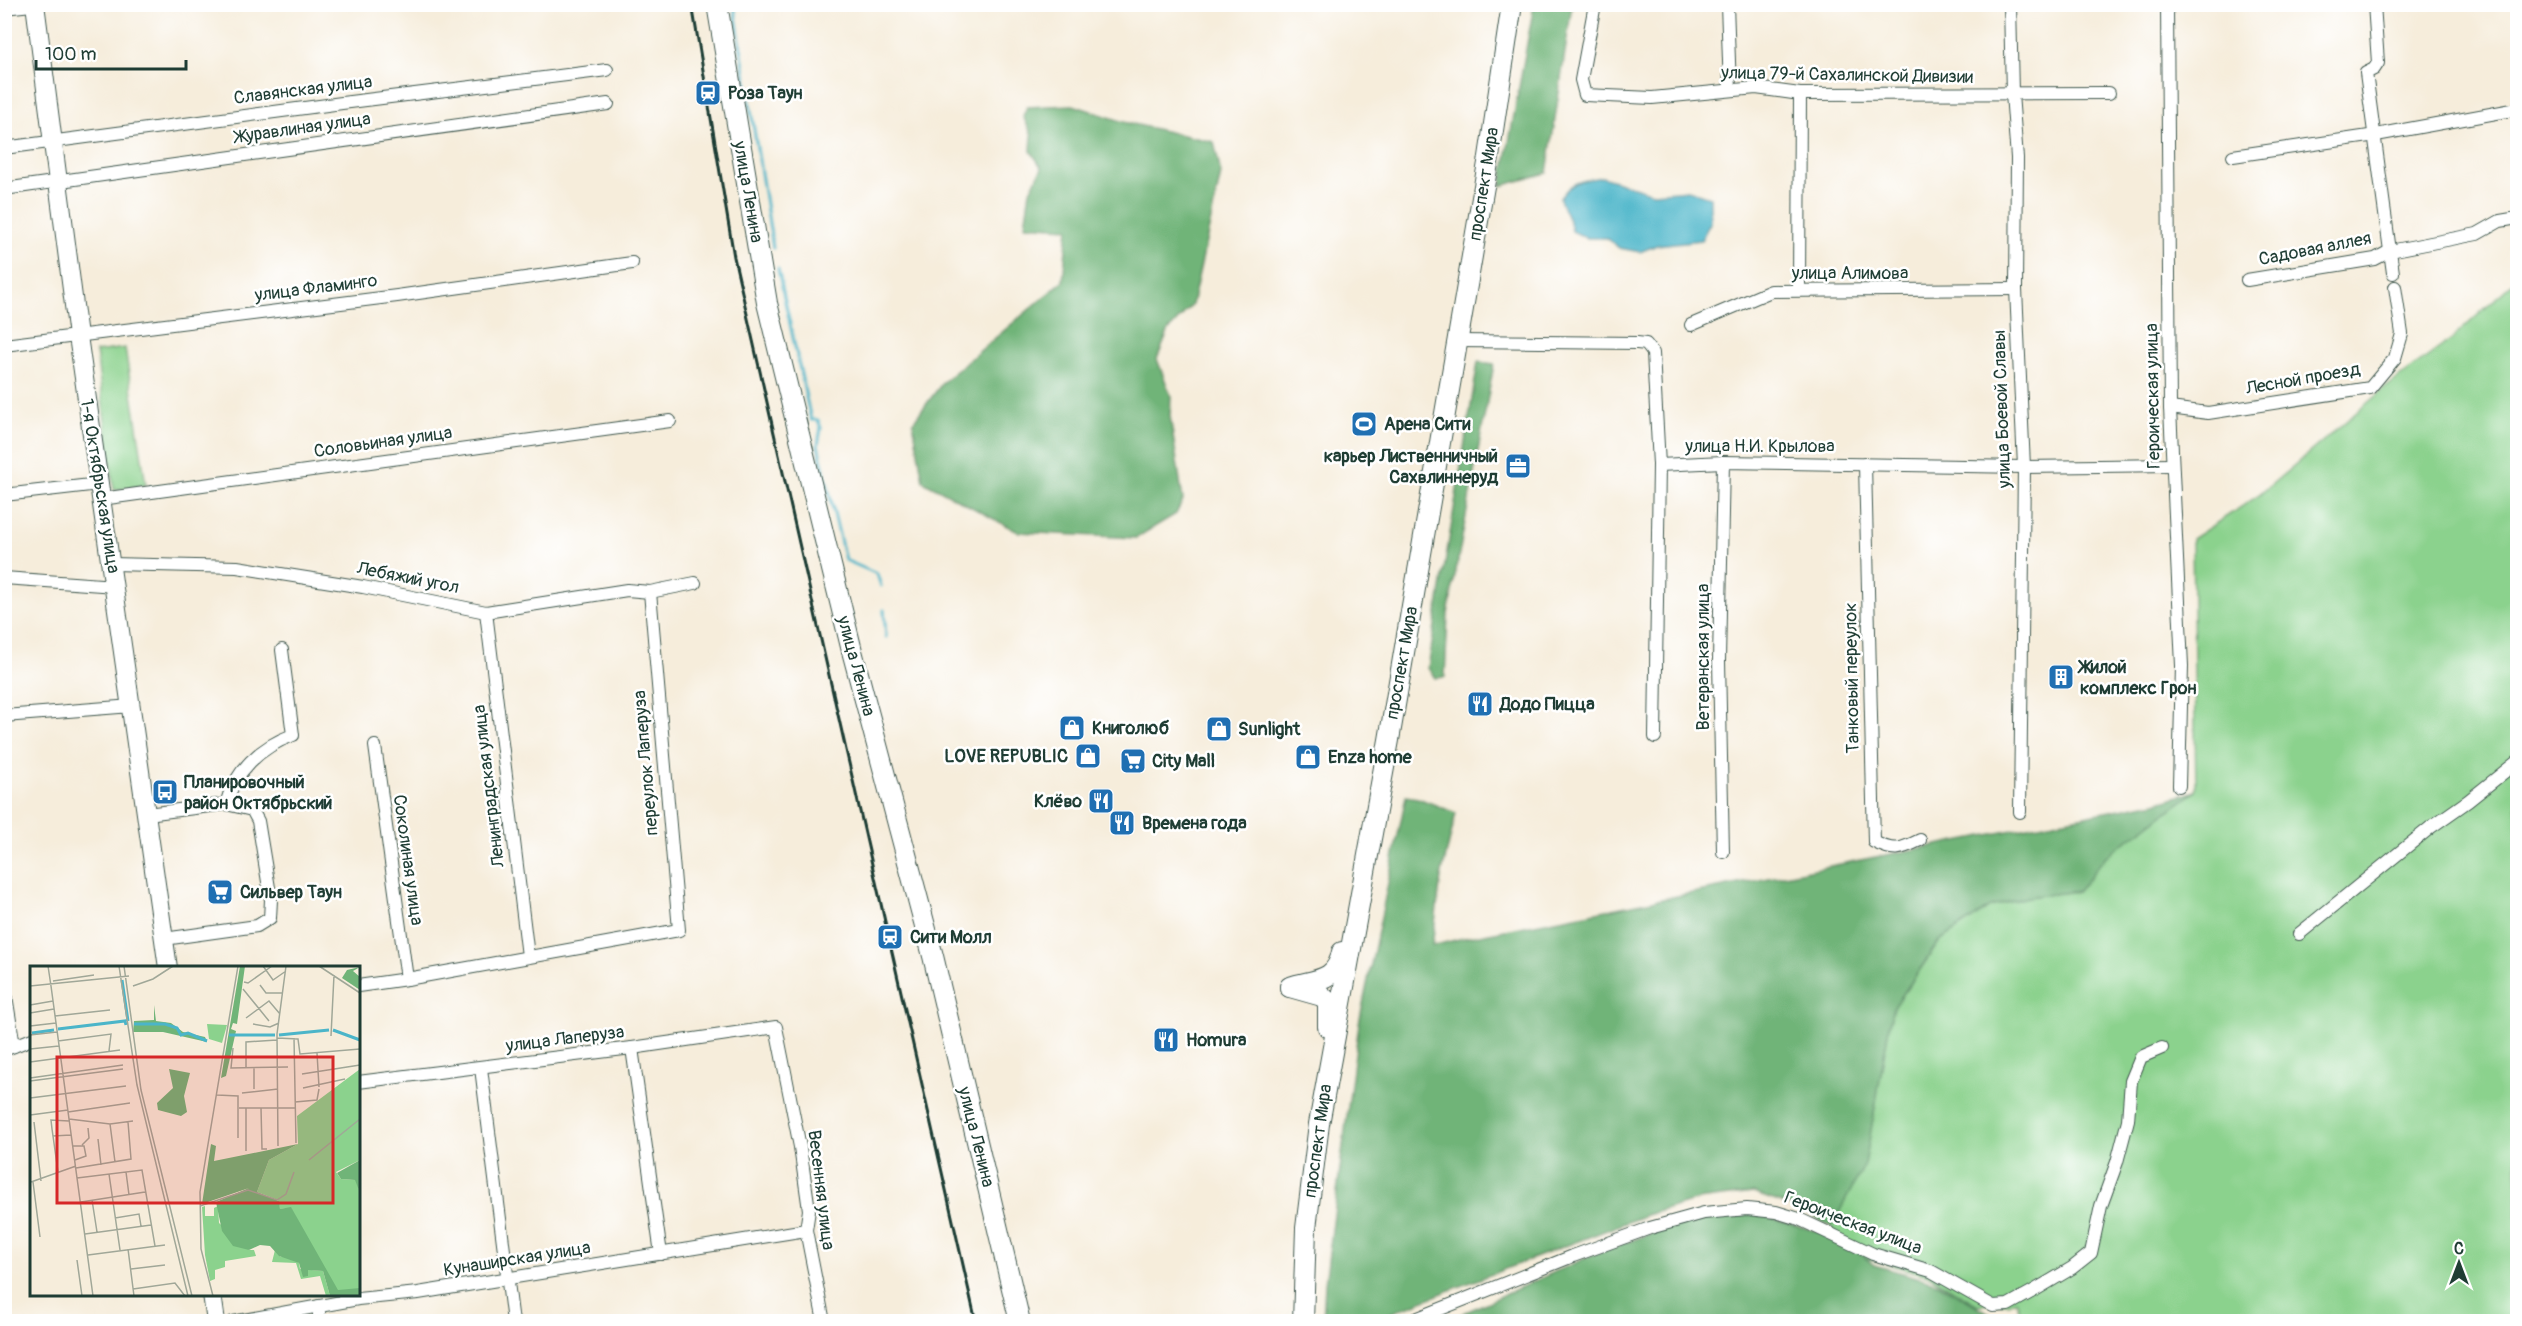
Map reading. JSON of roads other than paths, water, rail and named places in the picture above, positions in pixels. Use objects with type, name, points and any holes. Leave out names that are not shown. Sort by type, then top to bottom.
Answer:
[{"type":"main road","name":"улица Ленина","points":[[717,4],[768,303],[852,651],[933,956],[1020,1322]]},
{"type":"main road","name":"проспект Мира","points":[[1303,1322],[1306,1228],[1319,1124],[1389,740],[1512,4]]},
{"type":"main road","points":[[1288,987],[1324,979],[1332,974],[1341,957],[1345,935],[1358,904]]},
{"type":"main road","points":[[1288,987],[1343,987]]},
{"type":"main road","points":[[1288,987],[1322,996],[1328,1002],[1329,1019],[1325,1046],[1328,1070]]},
{"type":"street","points":[[4,8],[41,4]]},
{"type":"street","name":"улица 79-й Сахалинской Дивизии","points":[[1595,4],[1581,80],[1585,95],[1652,98],[1756,88],[1800,94],[2109,93]]},
{"type":"street","points":[[1727,4],[1730,90]]},
{"type":"street","name":"улица Боевой Славы","points":[[2010,4],[2012,94],[2017,158],[2016,289],[2024,467],[2020,812]]},
{"type":"street","name":"Героическая улица","points":[[2167,4],[2170,408],[2178,535],[2182,666],[2179,786]]},
{"type":"street","points":[[2374,4],[2378,63],[2374,69],[2366,73],[2393,273]]},
{"type":"street","name":"1-я Октябрьская улица","points":[[35,5],[78,336],[168,966]]},
{"type":"street","name":"Славянская улица","points":[[4,148],[607,70]]},
{"type":"street","points":[[1799,290],[1800,94]]},
{"type":"street","name":"Журавлиная улица","points":[[4,189],[608,104]]},
{"type":"street","points":[[2233,156],[2376,135],[2517,109]]},
{"type":"street","name":"Садовая аллея","points":[[2247,280],[2375,259],[2390,251],[2477,234],[2500,220],[2517,218]]},
{"type":"street","name":"улица Фламинго","points":[[4,345],[397,296],[632,263]]},
{"type":"street","name":"Лесной проезд","points":[[2170,408],[2208,413],[2370,388],[2395,358],[2402,334],[2395,287]]},
{"type":"street","name":"улица Алимова","points":[[1691,325],[1771,291],[2016,289]]},
{"type":"street","name":"улица Н.И. Крылова","points":[[1457,341],[1646,344],[1653,353],[1659,465],[1723,462],[2024,467],[2172,465]]},
{"type":"street","name":"Соловьиная улица","points":[[4,495],[100,492],[670,421]]},
{"type":"street","name":"Ветеранская улица","points":[[1723,462],[1719,661],[1723,852]]},
{"type":"street","name":"Танковый переулок","points":[[1865,464],[1874,842],[1890,850],[1920,840]]},
{"type":"street","points":[[1654,737],[1659,465]]},
{"type":"street","name":"Лебяжий угол","points":[[112,564],[237,567],[363,587],[486,612],[627,590],[650,592],[695,583]]},
{"type":"street","points":[[4,578],[115,586]]},
{"type":"street","name":"переулок Лаперуза","points":[[528,956],[679,930],[650,592]]},
{"type":"street","name":"Ленинградская улица","points":[[486,612],[528,956]]},
{"type":"street","points":[[226,804],[233,783],[248,764],[266,748],[292,735],[282,650]]},
{"type":"street","points":[[4,716],[132,706]]},
{"type":"street","name":"Соколиная улица","points":[[375,746],[406,979]]},
{"type":"street","points":[[2299,934],[2517,761]]},
{"type":"street","points":[[147,814],[226,804],[249,809],[258,821],[271,900],[270,918],[257,926],[164,939]]},
{"type":"street","points":[[360,986],[528,956]]},
{"type":"street","points":[[4,983],[9,1048],[30,1040]]},
{"type":"street","name":"улица Лаперуза","points":[[360,1082],[481,1068],[776,1027]]},
{"type":"street","name":"Весенняя улица","points":[[776,1027],[800,1147],[809,1210],[806,1230],[824,1322]]},
{"type":"street","points":[[632,1048],[661,1254]]},
{"type":"street","name":"Героическая улица","points":[[1408,1322],[1650,1228],[1704,1213],[1747,1209],[1776,1212],[1798,1219],[1873,1254],[1932,1271],[1993,1306],[2008,1305],[2072,1268],[2091,1253],[2101,1206],[2117,1162],[2128,1120],[2131,1081],[2141,1057],[2162,1048]]},
{"type":"street","points":[[481,1068],[513,1322]]},
{"type":"street","name":"Кунаширская улица","points":[[233,1322],[358,1299],[418,1293],[806,1230]]},
{"type":"street","points":[[213,1296],[216,1322]]},
{"type":"street","points":[[319,1306],[319,1322]]},
{"type":"water","points":[[1602,177],[1653,193],[1688,190],[1710,197],[1710,223],[1701,240],[1657,245],[1640,252],[1619,248],[1607,238],[1587,238],[1572,231],[1560,198],[1569,188],[1583,180]]},
{"type":"waterway","points":[[734,4],[773,248]]},
{"type":"waterway","points":[[778,269],[811,420],[818,420],[821,428],[818,445],[845,560],[877,574],[881,586]]},
{"type":"waterway","points":[[884,610],[886,637]]},
{"type":"railway","points":[[692,4],[734,257],[976,1322]]},
{"type":"place","name":"Роза Таун","points":[[708,93]]},
{"type":"place","name":"Арена Сити","points":[[1364,424]]},
{"type":"place","name":"карьер Лиственничный Сахвлиннеруд","points":[[1518,466]]},
{"type":"place","name":"Жилой комплекс Грон","points":[[2061,677]]},
{"type":"place","name":"Додо Пицца","points":[[1480,704]]},
{"type":"place","name":"Книголюб","points":[[1072,728]]},
{"type":"place","name":"Sunlight","points":[[1219,729]]},
{"type":"place","name":"LOVE REPUBLIC","points":[[1088,756]]},
{"type":"place","name":"Enza home","points":[[1308,757]]},
{"type":"place","name":"City Mall","points":[[1133,761]]},
{"type":"place","name":"Планировочный район Октябрьский","points":[[165,792]]},
{"type":"place","name":"Клёво","points":[[1101,801]]},
{"type":"place","name":"Времена года","points":[[1122,823]]},
{"type":"place","name":"Сильвер Таун","points":[[220,892]]},
{"type":"place","name":"Сити Молл","points":[[890,937]]},
{"type":"place","name":"Homura","points":[[1166,1040]]}]
